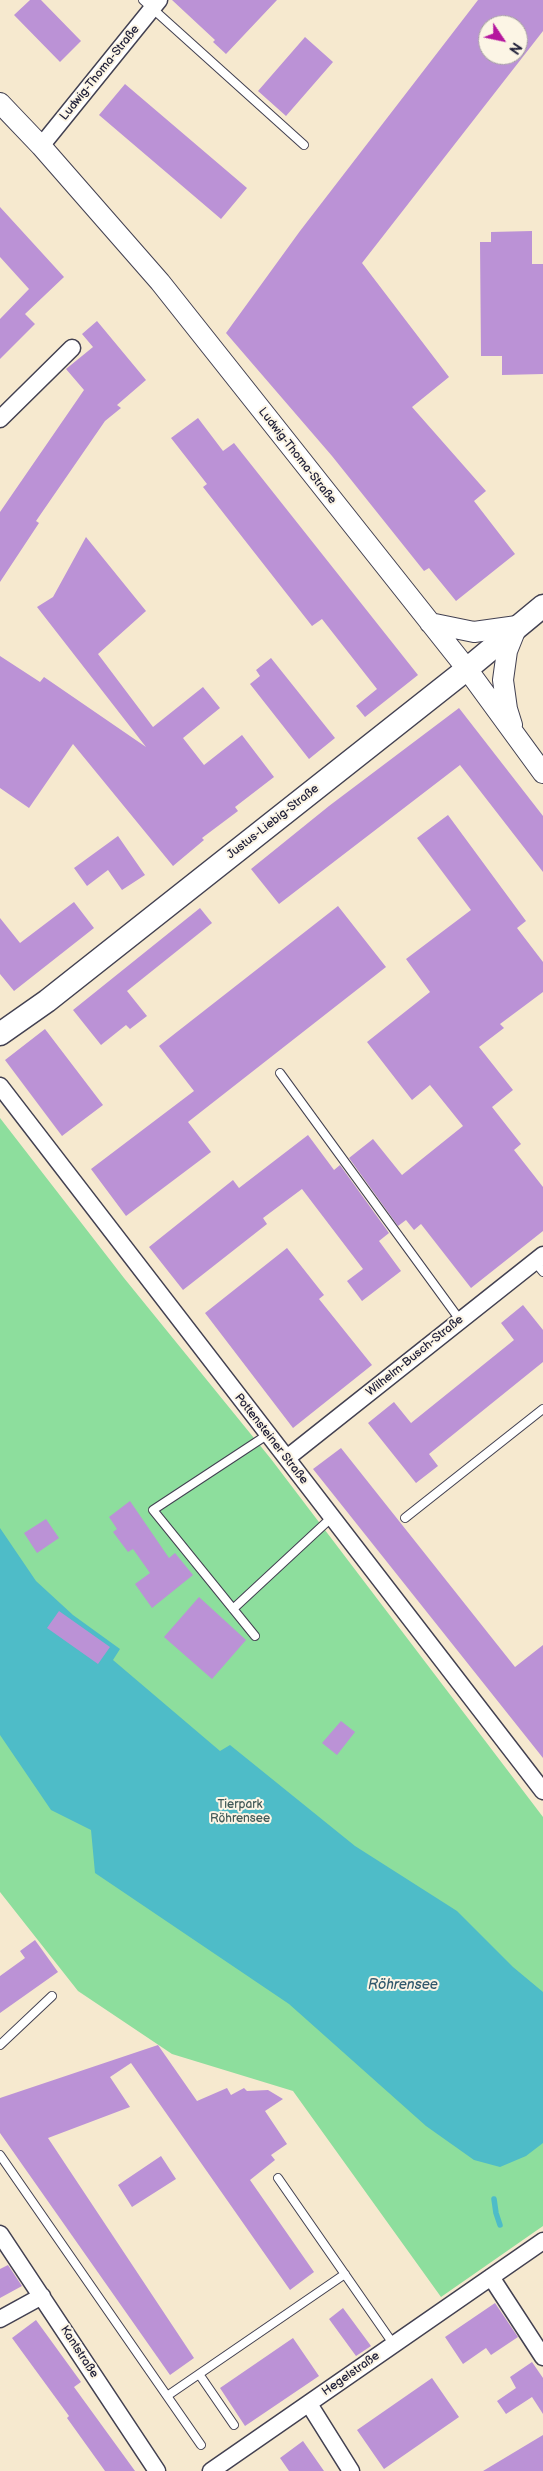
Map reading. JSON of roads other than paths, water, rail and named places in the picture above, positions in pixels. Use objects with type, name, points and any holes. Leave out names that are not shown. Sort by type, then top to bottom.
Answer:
[{"type":"main road","name":"Justus-Liebig-Straße","points":[[0,1034],[47,1001],[467,670],[543,606]]},
{"type":"street","name":"Ludwig-Thoma-Straße","points":[[41,146],[151,3]]},
{"type":"street","name":"Ludwig-Thoma-Straße","points":[[0,103],[41,146],[160,282],[467,670],[543,773]]},
{"type":"street","points":[[0,420],[72,348]]},
{"type":"street","points":[[430,623],[474,632],[517,626],[507,651],[503,680],[507,710],[516,736]]},
{"type":"street","name":"Pottensteiner Straße","points":[[0,1086],[543,1791]]},
{"type":"street","name":"Wilhelm-Busch-Straße","points":[[286,1458],[460,1320],[540,1263]]},
{"type":"street","name":"Kantstraße","points":[[0,2234],[157,2471]]},
{"type":"street","name":"Hegelstraße","points":[[212,2471],[543,2241]]},
{"type":"street","points":[[490,2277],[543,2358]]},
{"type":"street","points":[[0,2319],[42,2296]]},
{"type":"street","points":[[309,2404],[351,2471]]},
{"type":"lane","points":[[151,3],[304,145]]},
{"type":"lane","points":[[280,1073],[460,1320]]},
{"type":"lane","points":[[405,1518],[543,1409]]},
{"type":"lane","points":[[255,1636],[153,1510],[267,1435]]},
{"type":"lane","points":[[233,1609],[331,1518]]},
{"type":"lane","points":[[0,2045],[52,1996]]},
{"type":"lane","points":[[0,2156],[201,2445]]},
{"type":"lane","points":[[278,2178],[394,2345]]},
{"type":"lane","points":[[167,2396],[345,2274]]},
{"type":"lane","points":[[199,2374],[234,2425]]},
{"type":"water","name":"Röhrensee","points":[[0,1528],[36,1581],[73,1615],[120,1649],[113,1660],[220,1751],[230,1745],[355,1846],[457,1911],[513,1967],[543,1992],[543,2143],[526,2156],[500,2167],[474,2160],[426,2126],[289,2004],[95,1873],[91,1830],[51,1810],[0,1735]]},
{"type":"waterway","points":[[494,2199],[500,2225]]},
{"type":"park label","name":"Tierpark Röhrensee","points":[[240,1812]]}]
